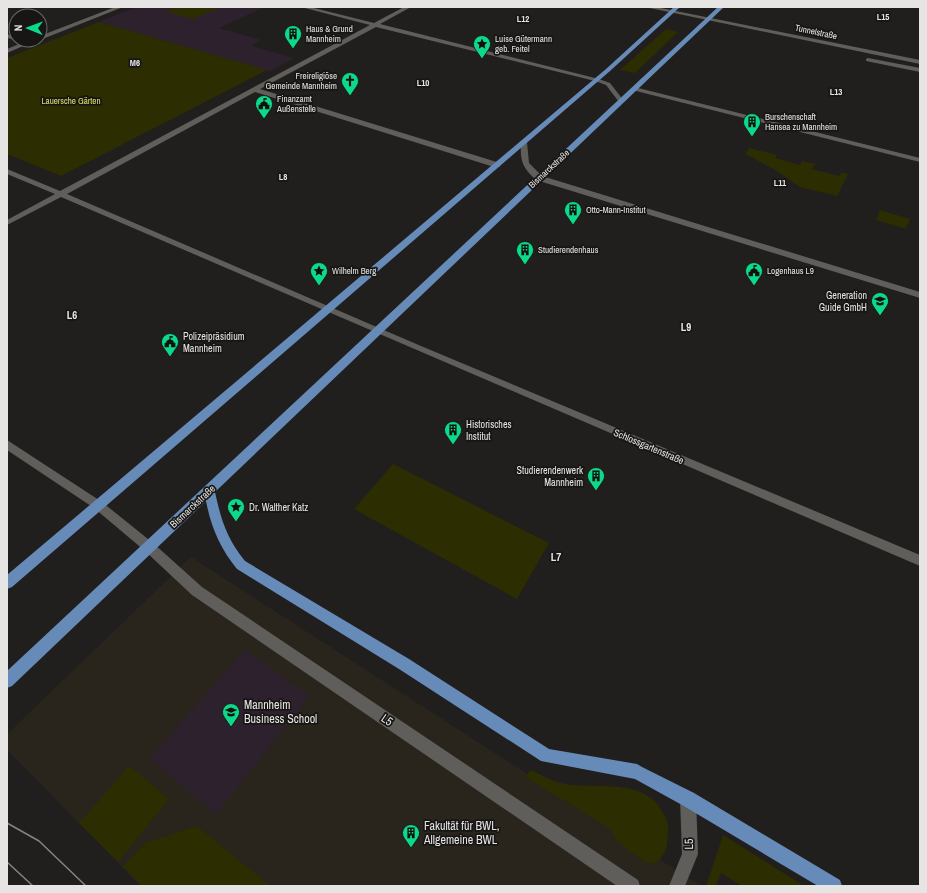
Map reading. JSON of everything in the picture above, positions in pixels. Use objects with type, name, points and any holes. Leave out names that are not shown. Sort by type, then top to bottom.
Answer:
[{"type":"main road","points":[[7,583],[597,80],[677,7]]},
{"type":"main road","name":"Bismarckstraße","points":[[7,680],[721,7]]},
{"type":"main road","points":[[209,490],[216,526],[221,538],[241,565],[404,664],[546,756],[636,772],[688,799],[834,886]]},
{"type":"street","points":[[48,35],[120,7]]},
{"type":"street","points":[[304,7],[597,80],[608,84],[621,101]]},
{"type":"street","points":[[7,223],[408,7]]},
{"type":"street","points":[[648,7],[672,12],[702,24],[741,33]]},
{"type":"street","points":[[672,12],[714,13],[722,15]]},
{"type":"street","name":"Tunnelstraße","points":[[672,12],[920,62]]},
{"type":"street","points":[[858,57],[920,70]]},
{"type":"street","points":[[634,89],[920,160]]},
{"type":"street","points":[[255,90],[497,165]]},
{"type":"street","points":[[524,142],[523,160],[529,169],[539,178],[920,295]]},
{"type":"street","points":[[7,171],[378,331]]},
{"type":"street","name":"Schlossgartenstraße","points":[[378,331],[920,561]]},
{"type":"street","name":"L5","points":[[7,444],[98,505],[149,547],[197,591],[632,886]]},
{"type":"street","name":"L5","points":[[677,886],[690,854],[688,799]]},
{"type":"shaded area","points":[[137,7],[265,7],[219,28],[261,40],[251,46],[294,58],[270,71],[99,22]]},
{"type":"shaded area","points":[[191,557],[701,886],[141,886],[7,750],[7,734]]},
{"type":"shaded area","name":"Mannheim Business School","points":[[245,650],[309,696],[216,814],[150,758]]},
{"type":"green space","points":[[178,7],[221,7],[193,19],[166,12]]},
{"type":"green space","name":"Lauersche Gärten","points":[[99,22],[267,70],[61,176],[7,154],[7,58],[33,48],[48,48],[48,42]]},
{"type":"green space","points":[[666,29],[678,32],[635,73],[620,70]]},
{"type":"green space","points":[[749,148],[777,155],[776,158],[800,165],[802,161],[815,164],[812,169],[839,176],[842,172],[848,174],[837,196],[800,187],[774,169],[745,154]]},
{"type":"green space","points":[[880,210],[910,219],[906,229],[876,220]]},
{"type":"green space","points":[[393,464],[549,543],[517,599],[354,509]]},
{"type":"green space","points":[[129,766],[169,799],[118,862],[79,823]]},
{"type":"green space","points":[[531,770],[561,783],[583,786],[623,787],[646,795],[656,802],[666,818],[668,830],[667,843],[663,855],[654,864],[645,862],[617,841],[611,829],[525,777]]},
{"type":"green space","points":[[197,826],[269,885],[291,886],[142,886],[123,867],[145,843]]},
{"type":"green space","points":[[723,835],[804,886],[742,886],[721,873],[716,886],[706,886]]},
{"type":"tram line","points":[[7,823],[39,841],[86,886]]},
{"type":"tram line","points":[[7,862],[33,886]]},
{"type":"place","name":"Haus & Grund Mannheim","points":[[293,49]]},
{"type":"place","name":"Luise Gütermann geb. Feitel","points":[[482,59]]},
{"type":"place","name":"Freireligiöse Gemeinde Mannheim","points":[[350,96]]},
{"type":"place","name":"Finanzamt Außenstelle","points":[[264,119]]},
{"type":"place","name":"Burschenschaft Hansea zu Mannheim","points":[[752,137]]},
{"type":"place","name":"Otto-Mann-Institut","points":[[573,225]]},
{"type":"place","name":"Studierendenhaus","points":[[525,265]]},
{"type":"place","name":"Wilhelm Berg","points":[[319,286]]},
{"type":"place","name":"Logenhaus L9","points":[[754,286]]},
{"type":"place","name":"Generation Guide GmbH","points":[[880,316]]},
{"type":"place","name":"Polizeipräsidium Mannheim","points":[[170,357]]},
{"type":"place","name":"Historisches Institut","points":[[453,445]]},
{"type":"place","name":"Studierendenwerk Mannheim","points":[[596,491]]},
{"type":"place","name":"Dr. Walther Katz","points":[[236,522]]},
{"type":"place","name":"Mannheim Business School","points":[[231,727]]},
{"type":"place","name":"Fakultät für BWL, Allgemeine BWL","points":[[411,848]]},
{"type":"district","name":"L15","points":[[883,17]]},
{"type":"district","name":"L12","points":[[523,19]]},
{"type":"district","name":"M6","points":[[135,63]]},
{"type":"district","name":"L10","points":[[423,83]]},
{"type":"district","name":"L13","points":[[836,92]]},
{"type":"district","name":"L8","points":[[283,177]]},
{"type":"district","name":"L11","points":[[780,183]]},
{"type":"district","name":"L6","points":[[72,315]]},
{"type":"district","name":"L9","points":[[686,327]]},
{"type":"district","name":"L7","points":[[556,557]]}]
